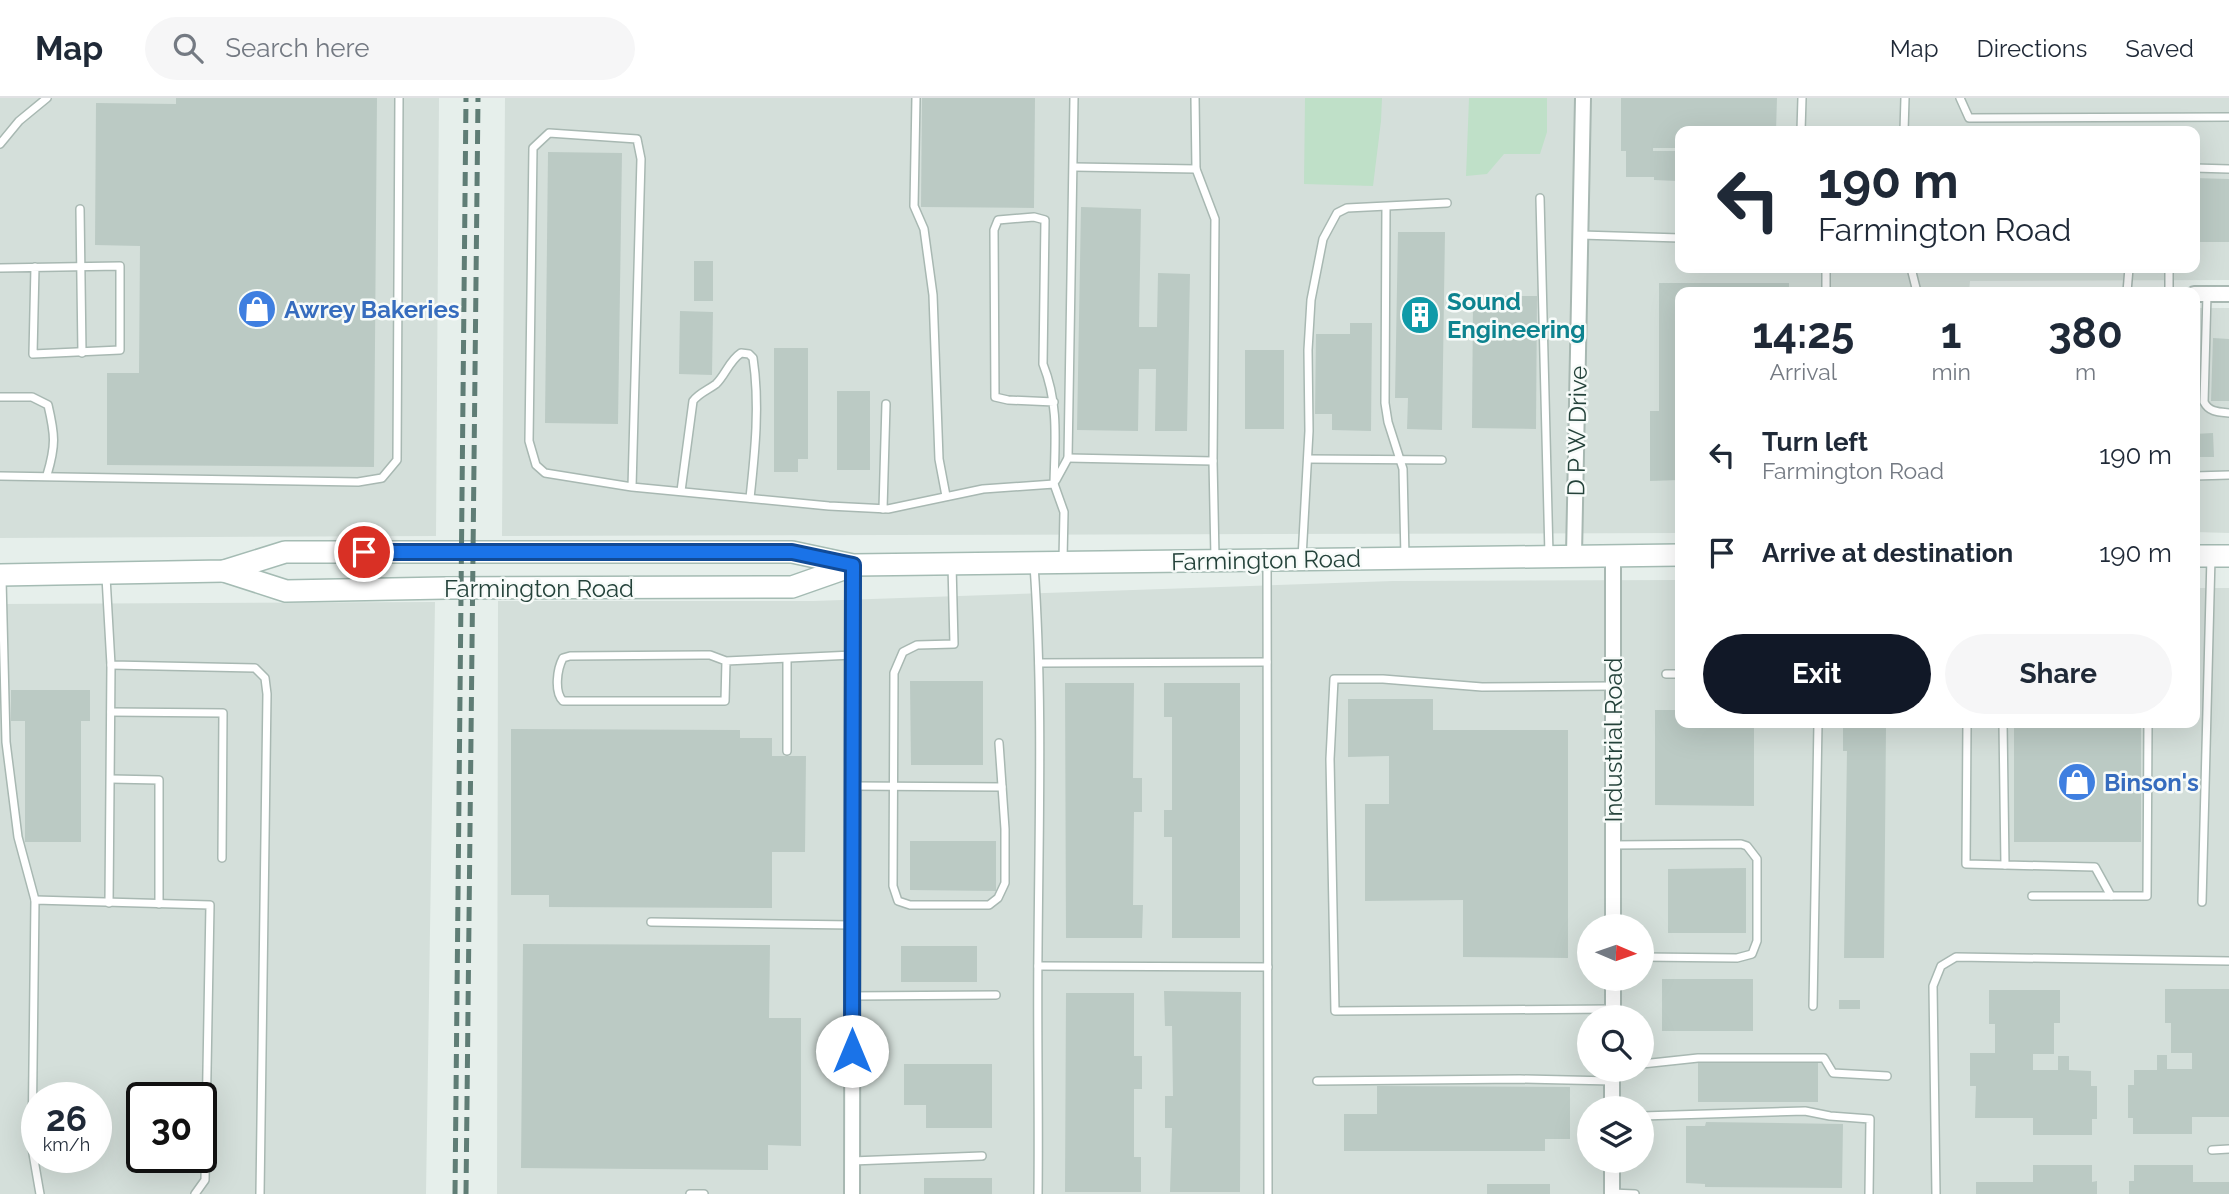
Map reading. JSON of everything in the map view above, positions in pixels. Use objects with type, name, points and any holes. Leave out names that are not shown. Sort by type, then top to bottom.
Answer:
[{"type":"main road","name":"Farmington Road","points":[[1,575],[224,571],[285,552],[792,552],[853,565],[1675,555]]},
{"type":"main road","name":"Farmington Road","points":[[224,571],[286,592],[445,588],[793,587],[853,565]]},
{"type":"street","name":"D P W Drive","points":[[1574,555],[1583,98]]},
{"type":"street","points":[[2201,294],[2229,294]]},
{"type":"street","name":"Industrial Road","points":[[1613,554],[1613,914]]},
{"type":"street","points":[[852,1194],[853,565]]},
{"type":"street","points":[[1612,1173],[1612,1194]]},
{"type":"lane","points":[[0,144],[19,121],[47,98]]},
{"type":"lane","points":[[0,476],[358,482],[382,478],[397,460],[399,98]]},
{"type":"lane","points":[[916,98],[914,206],[924,229],[933,296],[939,459],[946,496]]},
{"type":"lane","points":[[1054,484],[1068,458],[1074,98]]},
{"type":"lane","points":[[1195,98],[1196,169],[1215,219],[1215,561]]},
{"type":"lane","points":[[1801,126],[1802,98]]},
{"type":"lane","points":[[1904,126],[1905,98]]},
{"type":"lane","points":[[1961,98],[1969,118],[2229,117]]},
{"type":"lane","points":[[632,486],[641,159],[637,139],[550,133],[533,148],[529,441],[536,465],[545,473],[632,486],[681,492],[883,509],[984,489],[1054,484]]},
{"type":"lane","points":[[1074,167],[1196,169]]},
{"type":"lane","points":[[2200,168],[2229,169]]},
{"type":"lane","points":[[1540,198],[1549,555]]},
{"type":"lane","points":[[1302,559],[1308,459],[1311,300],[1323,239],[1337,213],[1347,208],[1447,203]]},
{"type":"lane","points":[[1386,207],[1385,403],[1388,422],[1401,460],[1405,558]]},
{"type":"lane","points":[[80,209],[82,352]]},
{"type":"lane","points":[[1054,402],[995,397],[994,230],[998,220],[1034,217],[1045,220],[1043,364],[1052,386],[1056,415],[1054,484],[1064,512],[1063,563]]},
{"type":"lane","points":[[1581,235],[1675,238]]},
{"type":"lane","points":[[0,268],[35,267],[81,266],[120,266],[120,350],[33,354],[35,267]]},
{"type":"lane","points":[[2201,294],[2204,402],[2211,410],[2229,413]]},
{"type":"lane","points":[[681,492],[693,401],[714,386],[741,353],[749,354],[753,358],[755,369],[755,432],[750,498]]},
{"type":"lane","points":[[0,397],[32,397],[48,405],[55,435],[47,475]]},
{"type":"lane","points":[[883,509],[886,404]]},
{"type":"lane","points":[[1068,458],[1213,461]]},
{"type":"lane","points":[[1308,459],[1441,460]]},
{"type":"lane","points":[[2200,476],[2229,475]]},
{"type":"lane","points":[[2202,902],[2212,556]]},
{"type":"lane","points":[[1267,560],[1268,1194]]},
{"type":"lane","points":[[952,564],[954,644],[917,645],[903,652],[894,673],[893,886],[898,901],[910,905],[989,905],[998,898],[1005,883],[999,743]]},
{"type":"lane","points":[[1034,564],[1041,802],[1038,1194]]},
{"type":"lane","points":[[106,574],[111,712],[109,902]]},
{"type":"lane","points":[[1,575],[6,742],[18,837],[35,900],[32,1148],[40,1194]]},
{"type":"lane","points":[[726,662],[725,701],[563,701],[558,694],[559,665],[563,658],[570,656],[710,655],[726,662],[853,655]]},
{"type":"lane","points":[[787,660],[787,751]]},
{"type":"lane","points":[[1039,663],[1267,662]]},
{"type":"lane","points":[[110,665],[255,668],[265,678],[267,694],[260,1194]]},
{"type":"lane","points":[[1666,674],[1675,674]]},
{"type":"lane","points":[[1577,1013],[1335,1011],[1330,759],[1334,679],[1383,679],[1482,687],[1613,686]]},
{"type":"lane","points":[[111,712],[223,713],[222,858]]},
{"type":"lane","points":[[1813,1006],[1818,728]]},
{"type":"lane","points":[[1967,728],[1966,864],[2095,867],[2111,895]]},
{"type":"lane","points":[[2003,728],[2005,865]]},
{"type":"lane","points":[[2032,896],[2147,896],[2148,728]]},
{"type":"lane","points":[[111,779],[159,780],[159,904]]},
{"type":"lane","points":[[853,786],[1002,787]]},
{"type":"lane","points":[[1613,845],[1741,844],[1747,846],[1757,859],[1757,941],[1752,954],[1737,958],[1654,957]]},
{"type":"lane","points":[[35,900],[210,905],[205,1180],[195,1194]]},
{"type":"lane","points":[[651,922],[853,925]]},
{"type":"lane","points":[[1936,1194],[1933,986],[1941,966],[1956,957],[2229,961]]},
{"type":"lane","points":[[1038,966],[1268,967]]},
{"type":"lane","points":[[852,996],[996,995]]},
{"type":"lane","points":[[1654,1063],[1698,1058],[1824,1058],[1833,1073],[1887,1076]]},
{"type":"lane","points":[[1317,1081],[1577,1077]]},
{"type":"lane","points":[[1654,1116],[1805,1111],[1870,1119],[1869,1194]]},
{"type":"lane","points":[[2212,1150],[2229,1149]]},
{"type":"lane","points":[[852,1161],[982,1156]]},
{"type":"lane","points":[[690,1194],[704,1194]]},
{"type":"lane","points":[[1612,1194],[1635,1194]]},
{"type":"shaded area","points":[[0,98],[439,98],[436,536],[0,538]]},
{"type":"shaded area","points":[[505,98],[2229,98],[2229,280],[1970,281],[1969,287],[1675,287],[1675,533],[502,536]]},
{"type":"shaded area","points":[[2200,308],[2229,308],[2229,533],[2200,532]]},
{"type":"shaded area","points":[[1675,580],[1675,728],[2200,728],[2200,588],[2229,588],[2229,1194],[497,1194],[498,601],[813,601],[1393,581]]},
{"type":"shaded area","points":[[435,602],[426,1194],[0,1194],[0,604]]},
{"type":"green space","points":[[1305,98],[1382,98],[1373,186],[1304,184]]},
{"type":"green space","points":[[1469,98],[1547,98],[1547,132],[1540,154],[1504,154],[1487,174],[1466,176]]},
{"type":"building","name":"Awrey Bakeries","points":[[176,98],[377,98],[374,467],[107,465],[107,373],[139,373],[140,246],[95,245],[96,103],[176,104]]},
{"type":"building","points":[[922,98],[1035,98],[1034,208],[921,207]]},
{"type":"building","points":[[1621,98],[1777,98],[1776,126],[1675,126],[1675,148],[1653,148],[1653,151],[1675,151],[1675,181],[1654,180],[1654,177],[1626,177],[1626,151],[1621,151]]},
{"type":"building","points":[[548,152],[622,153],[618,424],[545,423]]},
{"type":"building","points":[[2200,178],[2229,179],[2229,242],[2200,242]]},
{"type":"building","points":[[1081,207],[1141,209],[1139,327],[1157,327],[1158,273],[1190,274],[1187,431],[1155,431],[1156,369],[1139,369],[1138,431],[1077,430]]},
{"type":"building","name":"Sound Engineering","points":[[1398,232],[1445,232],[1442,430],[1407,429],[1408,398],[1395,398]]},
{"type":"building","points":[[694,261],[713,261],[713,301],[694,301]]},
{"type":"building","points":[[1659,283],[1789,283],[1789,287],[1675,287],[1675,480],[1650,481],[1650,411],[1659,411]]},
{"type":"building","points":[[1473,296],[1537,296],[1536,429],[1472,428]]},
{"type":"building","points":[[680,311],[713,312],[712,375],[679,374]]},
{"type":"building","points":[[1350,323],[1372,323],[1371,431],[1332,430],[1332,414],[1315,414],[1316,334],[1350,334]]},
{"type":"building","points":[[2213,338],[2229,339],[2229,401],[2211,401]]},
{"type":"building","points":[[774,348],[808,348],[808,459],[798,459],[798,472],[774,472]]},
{"type":"building","points":[[1245,350],[1284,350],[1284,429],[1245,429]]},
{"type":"building","points":[[837,391],[870,391],[870,470],[837,470]]},
{"type":"building","points":[[2213,433],[2214,457],[2200,457],[2200,434]]},
{"type":"building","points":[[910,681],[983,681],[983,765],[911,765]]},
{"type":"building","points":[[1065,683],[1134,683],[1133,778],[1142,778],[1142,812],[1134,812],[1133,905],[1143,905],[1142,938],[1066,938]]},
{"type":"building","points":[[1164,683],[1240,683],[1240,938],[1172,938],[1172,837],[1164,837],[1164,810],[1172,810],[1172,717],[1164,717]]},
{"type":"building","points":[[11,690],[90,690],[90,721],[81,721],[81,842],[25,842],[25,721],[11,721]]},
{"type":"building","points":[[1348,699],[1433,699],[1433,730],[1568,730],[1568,958],[1463,957],[1463,900],[1365,901],[1365,804],[1389,804],[1389,756],[1348,757]]},
{"type":"building","points":[[1655,710],[1675,710],[1675,728],[1754,728],[1754,806],[1655,805]]},
{"type":"building","points":[[1843,728],[1886,728],[1884,958],[1844,958],[1847,751],[1843,751]]},
{"type":"building","name":"Binson's","points":[[2014,728],[2141,728],[2141,842],[2014,842]]},
{"type":"building","points":[[511,729],[740,730],[740,738],[772,738],[772,756],[806,756],[805,852],[772,852],[772,908],[549,907],[549,895],[511,895]]},
{"type":"building","points":[[910,841],[996,841],[996,891],[910,890]]},
{"type":"building","points":[[1746,868],[1746,933],[1668,933],[1668,869]]},
{"type":"building","points":[[523,944],[770,945],[769,1018],[801,1018],[801,1146],[768,1145],[768,1170],[521,1168]]},
{"type":"building","points":[[901,946],[977,946],[977,982],[901,982]]},
{"type":"building","points":[[1662,979],[1753,979],[1753,1031],[1662,1031]]},
{"type":"building","points":[[2165,989],[2229,989],[2229,1117],[2192,1117],[2192,1134],[2133,1134],[2133,1118],[2128,1118],[2128,1085],[2134,1085],[2134,1070],[2157,1070],[2157,1055],[2167,1055],[2167,1069],[2192,1069],[2192,1053],[2171,1053],[2171,1023],[2165,1023]]},
{"type":"building","points":[[1989,990],[2060,990],[2060,1023],[2054,1023],[2054,1054],[2033,1054],[2033,1070],[2058,1070],[2058,1056],[2069,1056],[2069,1070],[2091,1071],[2091,1086],[2097,1086],[2097,1119],[2092,1119],[2092,1135],[2033,1135],[2033,1118],[1975,1118],[1976,1086],[1970,1086],[1970,1053],[1995,1053],[1995,1024],[1989,1024]]},
{"type":"building","points":[[1164,991],[1241,992],[1240,1192],[1170,1192],[1172,1128],[1165,1128],[1165,1096],[1173,1096],[1172,1026],[1165,1026]]},
{"type":"building","points":[[1066,993],[1134,993],[1134,1056],[1142,1056],[1142,1089],[1134,1089],[1134,1157],[1141,1157],[1141,1192],[1065,1192]]},
{"type":"building","points":[[1839,1000],[1860,1000],[1860,1009],[1839,1009]]},
{"type":"building","points":[[1698,1062],[1818,1062],[1818,1102],[1698,1102]]},
{"type":"building","points":[[904,1064],[992,1064],[992,1128],[926,1128],[926,1105],[904,1105]]},
{"type":"building","points":[[1377,1086],[1570,1087],[1570,1139],[1545,1139],[1545,1151],[1344,1151],[1344,1114],[1377,1114]]},
{"type":"building","points":[[1706,1122],[1843,1124],[1842,1188],[1705,1187],[1705,1184],[1686,1183],[1686,1126],[1705,1126]]},
{"type":"building","points":[[2033,1165],[2092,1165],[2092,1182],[2097,1181],[2097,1194],[1976,1194],[1976,1182],[2033,1182]]},
{"type":"building","points":[[2134,1165],[2193,1165],[2193,1182],[2229,1182],[2229,1194],[2129,1194],[2129,1181],[2134,1181]]},
{"type":"building","points":[[924,1178],[992,1178],[992,1194],[924,1194]]},
{"type":"building","points":[[1487,1184],[1550,1184],[1550,1194],[1487,1194]]},
{"type":"railway","points":[[455,1194],[466,98]]},
{"type":"railway","points":[[466,1194],[478,98]]},
{"type":"place","name":"Awrey Bakeries","points":[[257,309]]},
{"type":"place","name":"Sound Engineering","points":[[1420,315]]},
{"type":"place","name":"Binson's","points":[[2077,782]]},
{"type":"route","points":[[364,552],[792,552],[853,565],[852,1051]]}]
